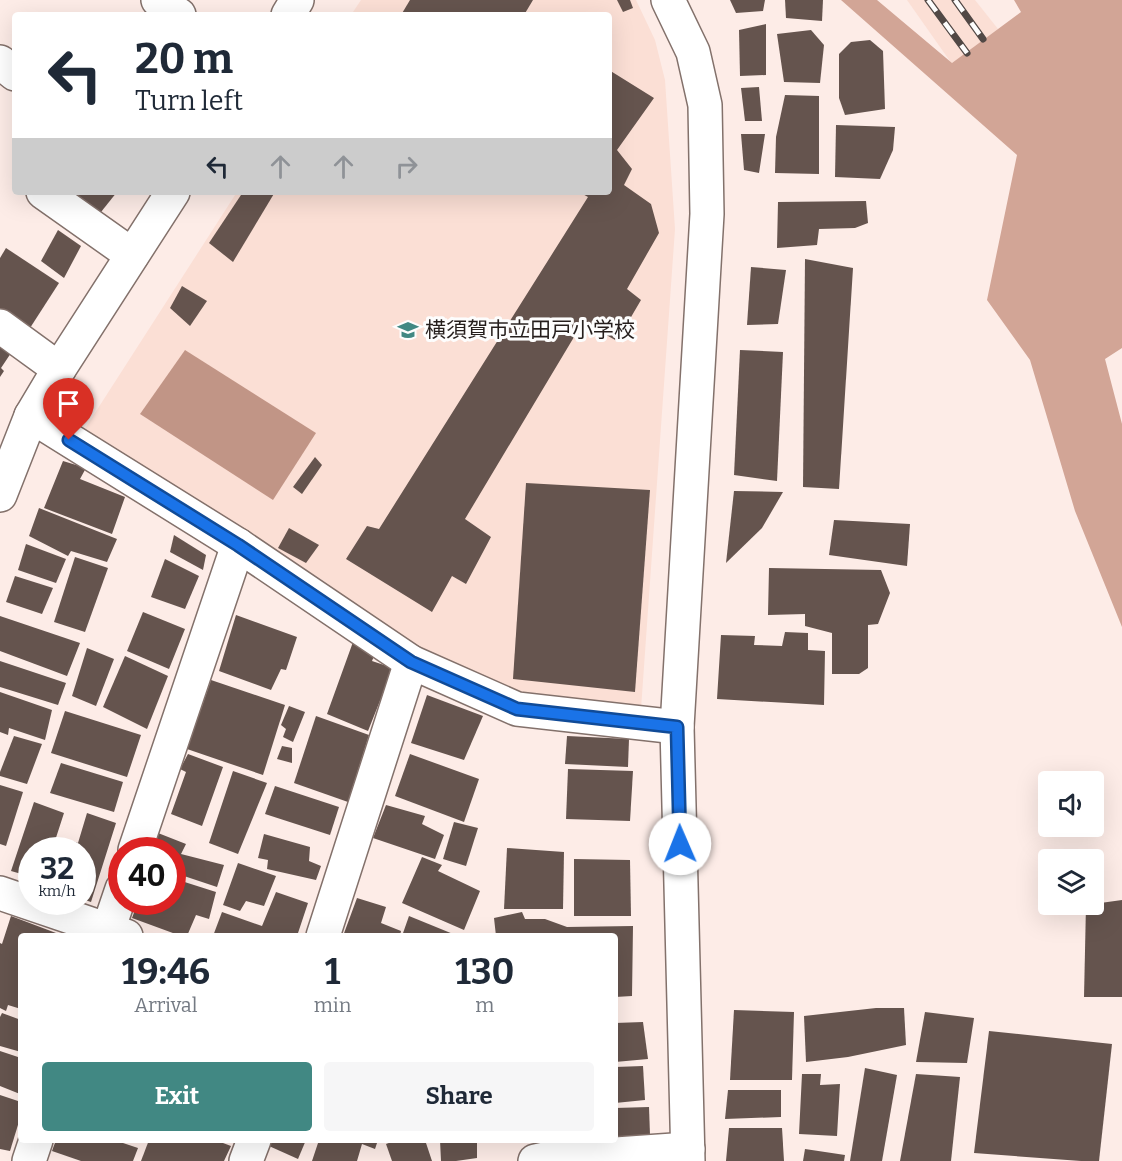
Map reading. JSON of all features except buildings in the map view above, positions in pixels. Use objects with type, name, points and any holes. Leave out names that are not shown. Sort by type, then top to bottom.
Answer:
[{"type":"street","points":[[158,0],[175,12]]},
{"type":"street","points":[[535,1161],[688,1155],[677,727],[707,213],[705,105],[693,52],[668,0]]},
{"type":"street","points":[[0,62],[12,72]]},
{"type":"street","points":[[47,195],[132,255]]},
{"type":"street","points":[[0,495],[31,416],[170,195]]},
{"type":"street","points":[[0,326],[59,369]]},
{"type":"street","points":[[31,416],[238,545],[411,662],[517,709],[677,727]]},
{"type":"street","points":[[139,837],[238,545]]},
{"type":"street","points":[[324,933],[411,662]]},
{"type":"street","points":[[0,893],[110,933]]},
{"type":"street","points":[[113,933],[117,915]]},
{"type":"street","points":[[29,1161],[35,1143]]},
{"type":"street","points":[[246,1161],[253,1143]]},
{"type":"shaded area","name":"横須賀市立田戸小学校","points":[[361,0],[636,0],[655,40],[665,80],[675,229],[641,709],[502,691],[406,645],[324,581],[84,430],[235,195],[612,195],[612,12],[353,12]]},
{"type":"shaded area","points":[[841,0],[877,0],[952,63],[1021,12],[1014,0],[1122,0],[1122,348],[1105,359],[1122,424],[1122,627],[1075,511],[1030,360],[987,300],[1017,155]]},
{"type":"shaded area","points":[[907,0],[975,0],[998,29],[952,64]]},
{"type":"shaded area","points":[[185,350],[316,433],[273,500],[140,414]]},
{"type":"railway","points":[[928,0],[967,53]]},
{"type":"railway","points":[[955,0],[983,39]]},
{"type":"place","name":"横須賀市立田戸小学校","points":[[408,330]]},
{"type":"route","points":[[69,440],[238,545],[411,662],[517,709],[677,727],[680,844]]}]
